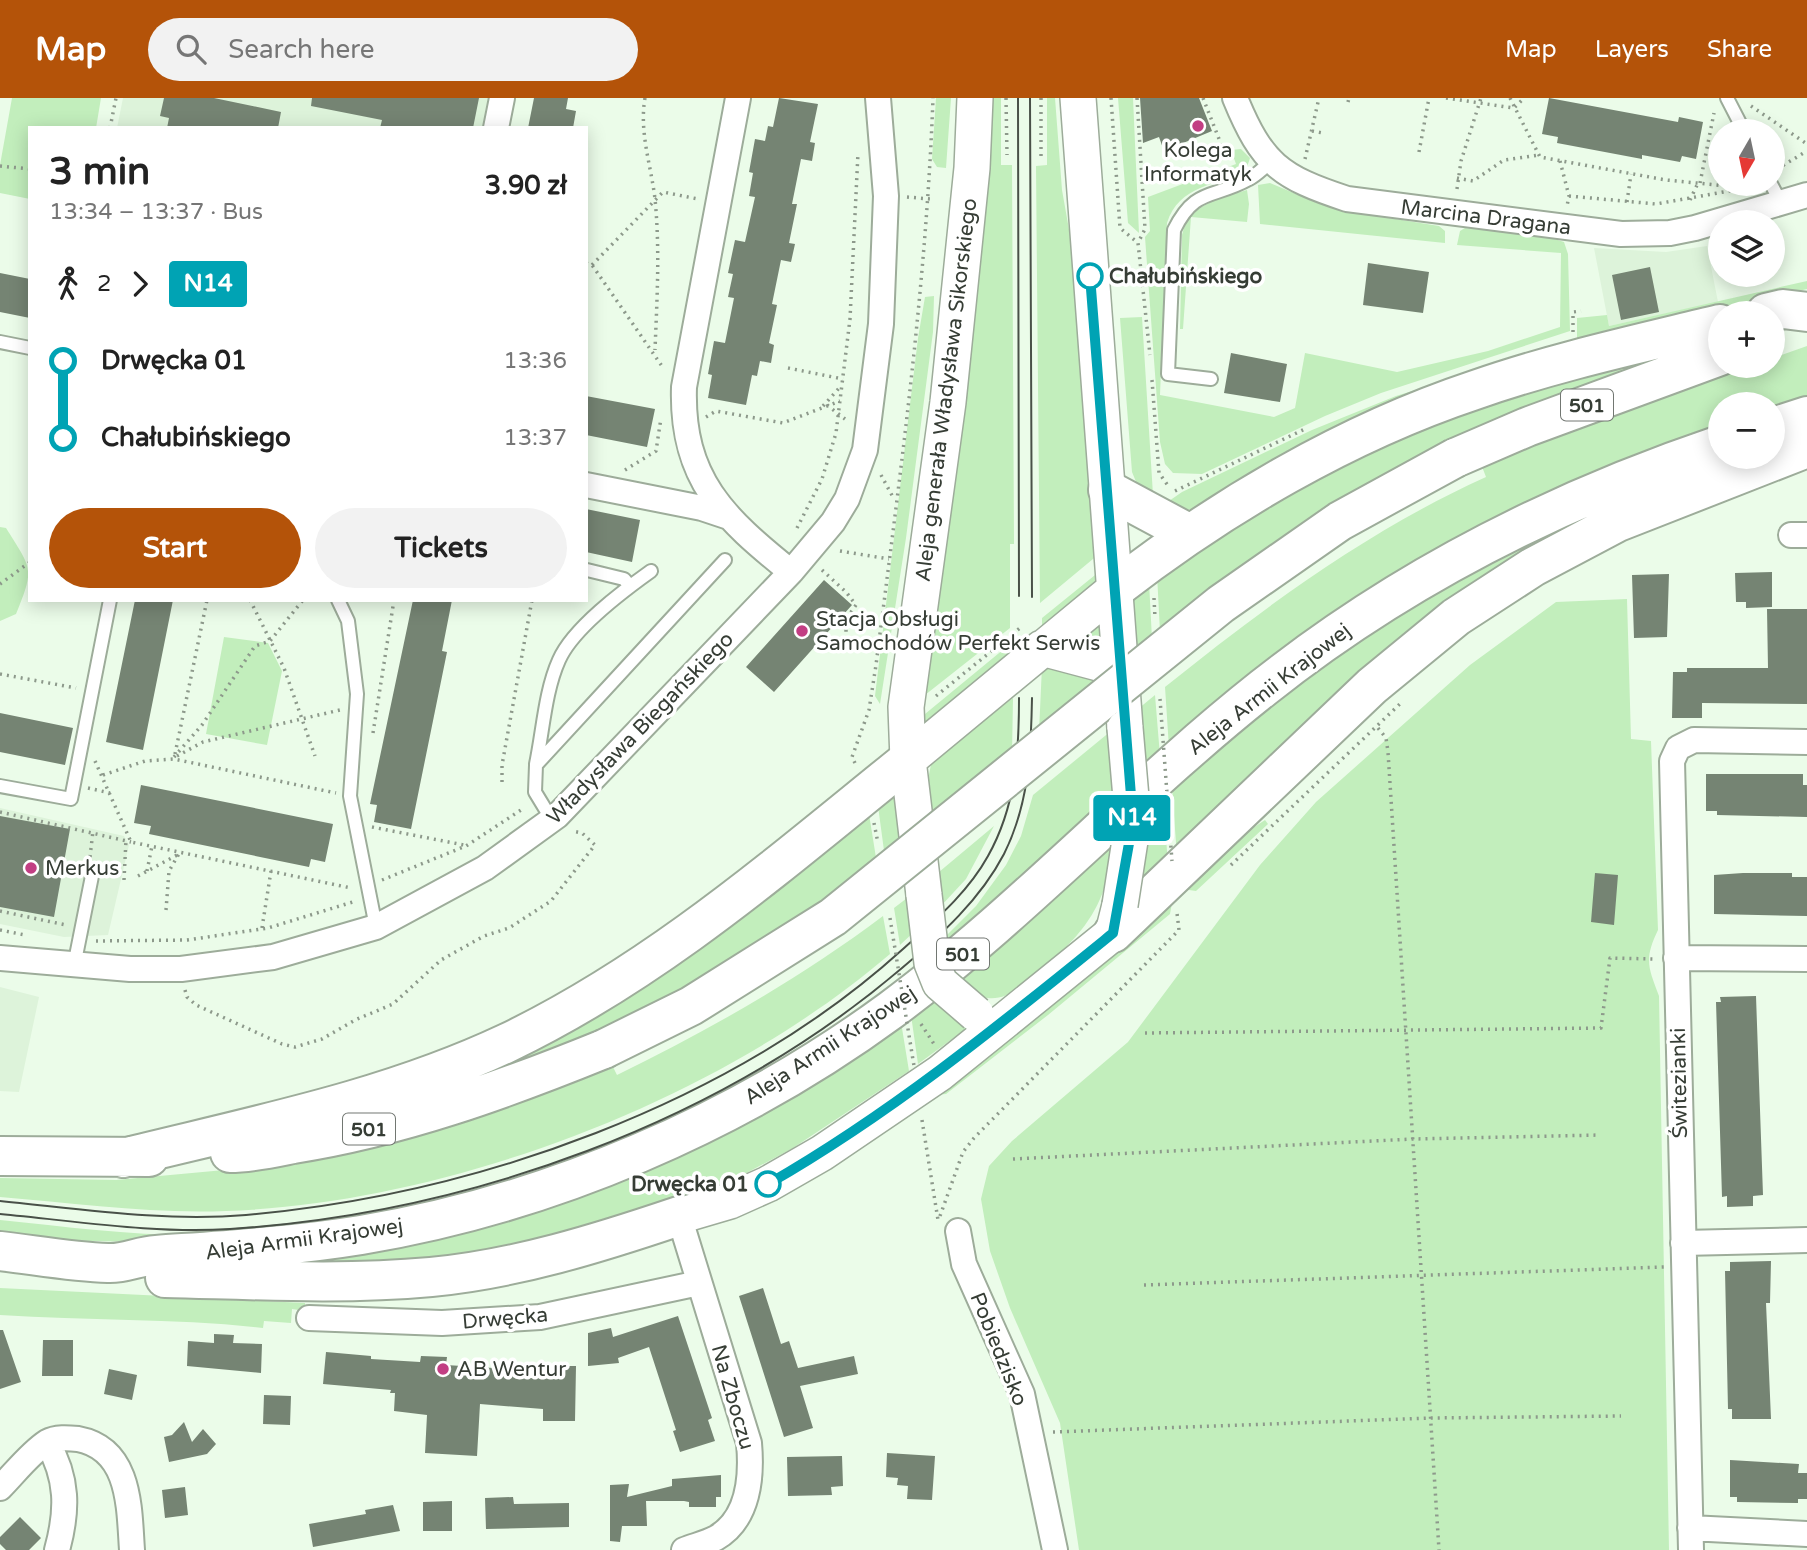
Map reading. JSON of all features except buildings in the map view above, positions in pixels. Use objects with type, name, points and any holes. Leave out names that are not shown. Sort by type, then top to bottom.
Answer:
[{"type":"main road","points":[[1785,309],[1807,312]]},
{"type":"main road","points":[[1785,334],[1807,326]]},
{"type":"main road","points":[[1115,589],[1190,534],[1327,454],[1411,415],[1472,390],[1557,363],[1708,327]]},
{"type":"main road","name":"501","points":[[0,1156],[123,1158],[238,1153],[325,1139],[405,1120],[507,1088],[604,1049],[691,1006],[833,917],[1221,604],[1340,521],[1455,458],[1527,427],[1708,360]]},
{"type":"main road","points":[[1785,423],[1807,416]]},
{"type":"main road","points":[[1116,919],[1372,687],[1456,617],[1533,567],[1618,522],[1807,448]]},
{"type":"main road","name":"Aleja Armii Krajowej","points":[[0,1251],[113,1264],[150,1255],[199,1254],[361,1235],[429,1221],[525,1195],[598,1169],[671,1138],[737,1105],[805,1066],[887,1013],[969,950],[1212,731],[1351,622],[1427,574],[1498,536],[1575,499],[1708,449]]},
{"type":"main road","points":[[1108,490],[1190,534]]},
{"type":"main road","points":[[123,1158],[378,1092],[441,1071],[506,1043],[608,988],[714,917],[908,760]]},
{"type":"main road","points":[[113,1264],[150,1277],[333,1282],[433,1277],[527,1261],[607,1240],[679,1216]]},
{"type":"street","points":[[496,126],[502,98]]},
{"type":"street","points":[[738,98],[684,387],[685,430],[690,451],[704,486],[713,500],[791,572]]},
{"type":"street","name":"Władysława Biegańskiego","points":[[0,958],[74,966],[181,969],[273,957],[376,927],[485,868],[791,572],[833,522],[848,499],[858,475],[867,439],[880,334],[887,221],[878,98]]},
{"type":"street","name":"Aleja generała Władysława Sikorskiego","points":[[975,98],[972,169],[948,402],[906,707],[908,760],[932,963],[940,983],[987,1021]]},
{"type":"street","points":[[679,1216],[756,1190],[822,1153],[940,1073],[987,1021],[1116,919],[1133,821],[1078,98]]},
{"type":"street","name":"Marcina Dragana","points":[[1235,98],[1249,133],[1271,162],[1306,186],[1347,199],[1621,234],[1670,233],[1754,196]]},
{"type":"street","name":"Marcina Dragana","points":[[1785,190],[1807,195]]},
{"type":"street","points":[[588,485],[702,508],[733,519]]},
{"type":"street","points":[[908,760],[1115,589]]},
{"type":"street","points":[[1042,648],[1121,669]]},
{"type":"street","name":"Świtezianki","points":[[1690,1539],[1672,761],[1678,748],[1694,740],[1807,742]]},
{"type":"street","points":[[1676,958],[1807,959]]},
{"type":"street","name":"Na Zboczu","points":[[679,1216],[749,1443],[751,1469],[747,1495],[739,1514],[717,1538],[684,1550]]},
{"type":"street","name":"Pobiedzisko","points":[[958,1231],[964,1264],[1022,1394],[1055,1550]]},
{"type":"street","points":[[1683,1243],[1807,1240]]},
{"type":"street","name":"Drwęcka","points":[[309,1318],[442,1323],[540,1317],[699,1283]]},
{"type":"street","points":[[0,1488],[47,1442],[67,1437],[88,1441],[106,1451],[125,1480],[132,1550]]},
{"type":"street","points":[[47,1442],[62,1470],[65,1493],[64,1524],[57,1550]]},
{"type":"street","points":[[1690,1539],[1807,1534]]},
{"type":"lane","points":[[1727,98],[1738,119]]},
{"type":"lane","points":[[1211,379],[1168,374],[1174,230],[1183,211],[1194,200],[1250,179],[1271,162]]},
{"type":"lane","points":[[0,342],[28,348]]},
{"type":"lane","points":[[536,765],[725,560]]},
{"type":"lane","points":[[588,570],[624,579],[630,586]]},
{"type":"lane","points":[[546,810],[534,778],[552,679],[561,655],[575,636],[630,586],[651,571]]},
{"type":"lane","points":[[0,786],[71,799],[110,602]]},
{"type":"lane","points":[[339,602],[348,621],[356,706],[350,796],[366,889],[376,927]]},
{"type":"lane","points":[[74,966],[93,871]]},
{"type":"path","points":[[110,126],[116,98]]},
{"type":"path","points":[[645,98],[642,116],[654,198],[659,263],[654,352]]},
{"type":"path","points":[[856,765],[852,757],[869,710],[922,291],[930,198],[933,98]]},
{"type":"path","points":[[1006,98],[1007,155]]},
{"type":"path","points":[[1041,98],[1041,156]]},
{"type":"path","points":[[1111,98],[1120,228],[1138,243]]},
{"type":"path","points":[[1137,98],[1145,229],[1138,243],[1151,366]]},
{"type":"path","points":[[1203,98],[1221,144]]},
{"type":"path","points":[[1302,164],[1319,98]]},
{"type":"path","points":[[1419,152],[1429,98]]},
{"type":"path","points":[[1446,98],[1479,105],[1514,108],[1524,98]]},
{"type":"path","points":[[1458,191],[1457,178],[1481,98]]},
{"type":"path","points":[[1510,98],[1539,155]]},
{"type":"path","points":[[1747,103],[1807,144]]},
{"type":"path","points":[[1690,200],[1699,183],[1715,106]]},
{"type":"path","points":[[1312,131],[1323,133]]},
{"type":"path","points":[[771,556],[789,542],[822,479],[836,433],[850,319],[856,230],[855,175],[860,141]]},
{"type":"path","points":[[1785,166],[1788,160],[1807,151]]},
{"type":"path","points":[[1457,178],[1473,181],[1504,160],[1539,155],[1631,174],[1708,184]]},
{"type":"path","points":[[1560,161],[1569,196],[1656,204],[1708,195]]},
{"type":"path","points":[[0,166],[28,169]]},
{"type":"path","points":[[1627,202],[1631,174]]},
{"type":"path","points":[[592,265],[654,198],[663,192],[687,197]]},
{"type":"path","points":[[588,264],[592,265],[654,352],[665,377]]},
{"type":"path","points":[[788,368],[843,381]]},
{"type":"path","points":[[1152,380],[1159,473],[1172,492]]},
{"type":"path","points":[[822,408],[843,381]]},
{"type":"path","points":[[685,430],[716,411],[783,423],[840,401]]},
{"type":"path","points":[[619,474],[656,451],[663,405]]},
{"type":"path","points":[[830,549],[889,559]]},
{"type":"path","points":[[0,583],[28,563]]},
{"type":"path","points":[[815,564],[846,592],[856,606],[846,619],[846,636]]},
{"type":"path","points":[[174,758],[207,602]]},
{"type":"path","points":[[251,602],[284,668],[315,756]]},
{"type":"path","points":[[174,758],[202,725],[255,646],[270,641],[301,602]]},
{"type":"path","points":[[373,734],[394,602]]},
{"type":"path","points":[[502,782],[502,765],[532,602]]},
{"type":"path","points":[[0,674],[92,691]]},
{"type":"path","points":[[1160,699],[1172,861]]},
{"type":"path","points":[[174,758],[202,742],[356,706]]},
{"type":"path","points":[[869,710],[879,710]]},
{"type":"path","points":[[1378,728],[1386,738],[1439,1550]]},
{"type":"path","points":[[82,740],[103,775],[128,841],[124,880]]},
{"type":"path","points":[[103,775],[145,761],[174,758],[350,796]]},
{"type":"path","points":[[0,812],[93,831],[180,853],[366,889],[546,810]]},
{"type":"path","points":[[369,837],[367,826],[466,846]]},
{"type":"path","points":[[90,846],[93,831]]},
{"type":"path","points":[[187,997],[196,1005],[231,1024],[282,1044],[295,1047],[322,1039],[355,1020],[393,1004],[441,960],[532,915],[551,901],[595,845]]},
{"type":"path","points":[[146,871],[152,846]]},
{"type":"path","points":[[138,876],[180,853]]},
{"type":"path","points":[[166,910],[169,871],[180,853]]},
{"type":"path","points":[[262,929],[271,871]]},
{"type":"path","points":[[0,930],[63,942],[187,940],[262,929],[361,900],[366,889]]},
{"type":"path","points":[[0,911],[67,925]]},
{"type":"path","points":[[923,1125],[938,1221],[963,1152],[1179,930],[1177,914]]},
{"type":"path","points":[[890,918],[914,1066]]},
{"type":"path","points":[[1145,1033],[1601,1028],[1610,958],[1647,959]]},
{"type":"path","points":[[915,1016],[937,1049]]},
{"type":"path","points":[[1013,1159],[1413,1139],[1600,1135]]},
{"type":"path","points":[[1144,1285],[1660,1268]]},
{"type":"path","points":[[1065,1429],[1431,1418],[1621,1416]]},
{"type":"shaded area","points":[[123,98],[488,98],[482,126],[117,126]]},
{"type":"shaded area","points":[[1707,246],[1708,287],[1715,287],[1718,301],[1708,301],[1708,304],[1609,326],[1594,248],[1666,252]]},
{"type":"shaded area","points":[[0,808],[124,836],[129,845],[108,935],[64,937],[0,924]]},
{"type":"shaded area","points":[[0,987],[39,997],[19,1092],[0,1091]]},
{"type":"green space","points":[[12,98],[101,98],[96,126],[28,126],[28,199],[0,193],[0,165]]},
{"type":"green space","points":[[936,98],[951,98],[946,168],[937,167],[932,159]]},
{"type":"green space","points":[[987,98],[1001,98],[1001,165],[1012,165],[1014,544],[1010,544],[1010,628],[925,695]]},
{"type":"green space","points":[[1047,98],[1055,98],[1062,190],[1078,280],[1099,554],[1040,603],[1036,166],[1047,165]]},
{"type":"green space","points":[[1118,98],[1133,98],[1139,233],[1128,223]]},
{"type":"green space","points":[[1241,149],[1250,158],[1246,170],[1189,194],[1173,210],[1167,223],[1160,395],[1274,417],[1295,408],[1305,353],[1397,372],[1488,351],[1560,327],[1561,253],[1457,245],[1460,231],[1465,228],[1548,237],[1564,242],[1568,254],[1570,331],[1381,393],[1325,416],[1202,474],[1173,473],[1165,464],[1160,442],[1145,237],[1150,231],[1148,197],[1236,164],[1231,150]]},
{"type":"green space","points":[[1270,183],[1320,204],[1346,211],[1439,226],[1445,231],[1445,243],[1260,224],[1258,185]]},
{"type":"green space","points":[[1247,190],[1247,222],[1191,217],[1183,329],[1180,329],[1182,235],[1186,224],[1191,216],[1207,204]]},
{"type":"green space","points":[[1807,281],[1807,289],[1757,301],[1719,301],[1785,287]]},
{"type":"green space","points":[[934,296],[933,332],[906,538],[880,704],[875,696],[918,338],[925,297]]},
{"type":"green space","points":[[1708,304],[1708,313],[1582,343],[1193,509],[1180,511],[1169,501],[1182,492],[1312,430],[1396,396],[1577,340],[1577,318],[1607,315],[1609,326]]},
{"type":"green space","points":[[1142,317],[1153,495],[1139,489],[1132,472],[1120,318]]},
{"type":"green space","points":[[1708,341],[1579,390],[1160,632],[1157,574],[1321,472],[1477,403]]},
{"type":"green space","points":[[1807,346],[1807,401],[1785,408],[1785,392],[1708,392],[1708,434],[1670,447],[1169,748],[1165,687],[1319,572],[1400,521],[1486,477],[1481,464],[1713,378],[1785,378],[1785,354]]},
{"type":"green space","points":[[1612,511],[1177,857],[1172,787],[1216,747],[1383,620],[1568,520]]},
{"type":"green space","points":[[0,527],[6,528],[26,561],[28,577],[16,614],[0,621]]},
{"type":"green space","points":[[1100,571],[1101,582],[1042,632],[1042,618]]},
{"type":"green space","points":[[1149,582],[1152,639],[1133,655],[1129,595]]},
{"type":"green space","points":[[1627,599],[1631,739],[1651,741],[1658,930],[1649,963],[1659,996],[1669,1550],[1079,1550],[1060,1423],[1010,1308],[990,1251],[981,1199],[989,1166],[1012,1141],[1128,1042],[1260,865],[1316,802],[1470,665],[1556,602]]},
{"type":"green space","points":[[1102,618],[1104,657],[1074,642]]},
{"type":"green space","points":[[224,637],[268,643],[282,671],[267,745],[206,734]]},
{"type":"green space","points":[[1010,644],[1010,658],[924,729],[925,714]]},
{"type":"green space","points":[[1042,666],[1090,674],[1097,684],[1039,732]]},
{"type":"green space","points":[[1155,695],[1160,756],[1142,773],[1138,709]]},
{"type":"green space","points":[[1013,698],[1012,754],[932,820],[928,779],[932,760]]},
{"type":"green space","points":[[1111,731],[1117,795],[945,950],[944,938],[976,906],[1006,865],[1021,836],[1033,795]]},
{"type":"green space","points":[[899,784],[907,841],[885,858],[878,806]]},
{"type":"green space","points":[[1163,795],[1168,865],[1137,884],[1146,810]]},
{"type":"green space","points":[[869,814],[877,864],[727,969],[545,1059],[374,1107]]},
{"type":"green space","points":[[1265,820],[1268,824],[1196,891],[1182,889],[1233,841]]},
{"type":"green space","points":[[994,826],[966,879],[941,906],[939,872]]},
{"type":"green space","points":[[1118,836],[1107,881],[1092,915],[1082,930],[1054,959],[1019,988],[1002,997],[980,996],[955,980]]},
{"type":"green space","points":[[911,895],[915,931],[900,945],[894,908]]},
{"type":"green space","points":[[1172,903],[1170,914],[1048,1015],[946,1094],[935,1095]]},
{"type":"green space","points":[[883,916],[890,954],[822,1007],[746,1055],[665,1097],[579,1134],[490,1165],[401,1188],[312,1204],[226,1211],[141,1209],[0,1197],[0,1178],[116,1180],[246,1168],[611,1063],[617,1075],[754,1002]]},
{"type":"green space","points":[[895,982],[896,989],[798,1056],[694,1113],[585,1160],[471,1196],[418,1207],[482,1191],[572,1161],[660,1125],[744,1082],[822,1034]]},
{"type":"green space","points":[[934,997],[974,1023],[918,1064],[911,1015]]},
{"type":"green space","points":[[901,1022],[909,1071],[793,1148],[726,1184],[499,1260],[202,1268],[365,1250]]},
{"type":"green space","points":[[377,1216],[355,1221],[317,1226]]},
{"type":"green space","points":[[0,1220],[158,1234],[211,1235],[291,1230],[237,1237],[118,1241],[0,1236]]},
{"type":"green space","points":[[0,1288],[305,1303],[305,1311],[292,1309],[291,1323],[264,1321],[263,1328],[0,1315]]},
{"type":"tram line","points":[[1018,98],[1019,596]]},
{"type":"tram line","points":[[1030,98],[1032,597]]},
{"type":"tram line","points":[[0,1201],[123,1214],[184,1217],[246,1215],[333,1204],[421,1187],[509,1163],[596,1133],[680,1096],[760,1054],[835,1004],[903,949],[960,895],[980,870],[1005,818],[1017,759],[1019,698]]},
{"type":"tram line","points":[[0,1214],[173,1230],[230,1229],[320,1220],[410,1203],[499,1181],[587,1151],[672,1115],[753,1072],[830,1023],[917,956],[971,902],[1004,854],[1019,816],[1027,778],[1032,698]]},
{"type":"bus line","name":"N14","points":[[768,1184],[822,1153],[940,1073],[1113,933],[1133,821],[1090,276]]},
{"type":"place","name":"Kolega Informatyk","points":[[1198,126]]},
{"type":"place","name":"Chałubińskiego","points":[[1090,276]]},
{"type":"place","name":"Stacja Obsługi Samochodów Perfekt Serwis","points":[[802,631]]},
{"type":"place","name":"Merkus","points":[[31,868]]},
{"type":"place","name":"Drwęcka 01","points":[[768,1184]]},
{"type":"place","name":"AB Wentur","points":[[443,1369]]}]
